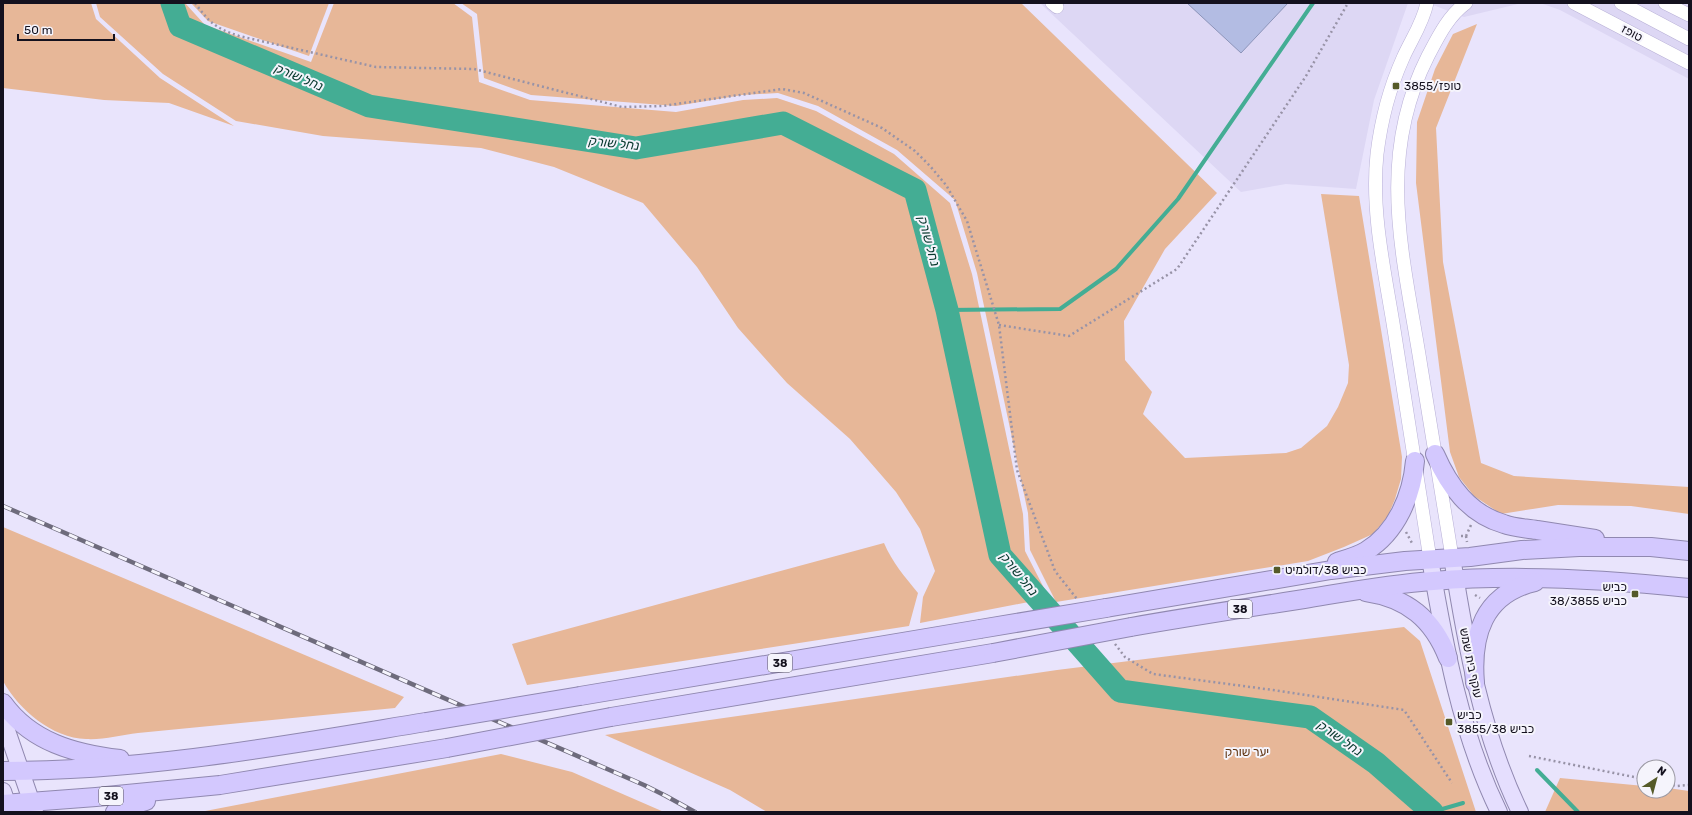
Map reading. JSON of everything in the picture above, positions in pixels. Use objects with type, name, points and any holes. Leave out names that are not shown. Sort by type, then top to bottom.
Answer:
[{"type":"highway","points":[[1435,454],[1446,477],[1459,495],[1478,512],[1490,519],[1504,525],[1651,548]]},
{"type":"highway","points":[[1300,575],[1364,552],[1383,537],[1398,518],[1414,473],[1415,461]]},
{"type":"highway","name":"38","points":[[11,771],[95,768],[159,763],[271,748],[1346,568],[1452,557],[1470,557],[1522,550],[1579,547],[1651,548],[1689,551]]},
{"type":"highway","points":[[1475,683],[1474,665],[1476,641],[1485,617],[1493,605],[1515,588],[1544,580],[1558,579]]},
{"type":"highway","name":"38","points":[[6,803],[33,807],[191,789],[274,777],[447,748],[611,717],[993,653],[1131,627],[1350,592],[1434,581],[1558,579],[1654,584],[1689,588]]},
{"type":"highway","points":[[1350,592],[1378,594],[1401,602],[1411,608],[1425,619],[1436,633],[1448,658]]},
{"type":"highway","points":[[3,703],[26,727],[37,735],[62,747],[90,755],[159,763]]},
{"type":"highway","points":[[115,812],[123,808],[191,789]]},
{"type":"main road","name":"עוקף בית שמש","points":[[1452,557],[1466,644],[1475,683],[1494,749],[1520,812]]},
{"type":"main road","name":"עוקף בית שמש","points":[[1430,559],[1456,695],[1473,749],[1499,812]]},
{"type":"main road","points":[[3,719],[11,771],[33,807]]},
{"type":"street","points":[[1427,3],[1422,19],[1406,50],[1390,93],[1380,135],[1376,177],[1377,219],[1430,559]]},
{"type":"street","points":[[1452,557],[1401,239],[1397,197],[1398,162],[1401,134],[1406,112],[1422,68],[1447,23],[1466,3]]},
{"type":"street","name":"טופז","points":[[1574,3],[1689,63]]},
{"type":"street","name":"טופז","points":[[1621,3],[1689,39]]},
{"type":"street","points":[[1665,3],[1689,15]]},
{"type":"path","points":[[195,3],[208,21],[224,31],[239,36],[376,67],[474,69],[622,106],[662,106],[782,89],[804,93],[882,128],[916,151],[946,185],[967,221],[999,325],[1069,336],[1177,269],[1306,76],[1348,3]]},
{"type":"path","points":[[1529,756],[1636,777]]},
{"type":"path","points":[[1676,786],[1689,785]]},
{"type":"shaded area","points":[[1040,3],[1408,3],[1374,100],[1356,189],[1286,184],[1241,192]]},
{"type":"shaded area","points":[[1428,3],[1689,3],[1689,79],[1560,10],[1543,4],[1518,4],[1464,17]]},
{"type":"green space","points":[[3,3],[91,3],[96,19],[160,78],[234,126],[169,103],[104,100],[3,88]]},
{"type":"green space","points":[[96,3],[185,3],[205,25],[311,62],[334,3],[453,3],[472,17],[479,82],[530,100],[676,112],[743,100],[777,98],[816,111],[894,154],[950,203],[972,274],[1023,514],[1025,551],[1049,598],[920,623],[923,597],[935,571],[920,529],[896,492],[850,439],[787,383],[738,328],[697,267],[643,203],[554,167],[481,148],[323,136],[236,121],[163,74],[100,17]]},
{"type":"green space","points":[[191,3],[329,3],[309,56],[208,21]]},
{"type":"green space","points":[[461,3],[1021,3],[1217,193],[1165,249],[1124,321],[1125,360],[1152,392],[1143,414],[1185,458],[1286,453],[1301,448],[1327,426],[1338,407],[1348,383],[1349,365],[1321,194],[1359,196],[1402,457],[1401,479],[1388,516],[1373,534],[1308,561],[1056,602],[1030,550],[1028,513],[977,273],[955,200],[897,150],[818,106],[778,93],[742,95],[676,106],[531,95],[484,78],[477,14]]},
{"type":"green space","points":[[1477,24],[1436,128],[1443,262],[1481,463],[1514,476],[1689,487],[1689,514],[1631,506],[1558,505],[1501,514],[1474,496],[1459,477],[1450,452],[1416,183],[1417,122],[1435,69],[1453,34]]},
{"type":"green space","points":[[3,527],[404,697],[395,708],[138,733],[99,739],[86,739],[61,734],[49,728],[27,712],[3,681]]},
{"type":"green space","points":[[884,543],[895,563],[918,593],[909,626],[527,685],[512,644]]},
{"type":"green space","name":"יער שורק","points":[[1404,627],[1420,641],[1476,812],[767,812],[730,790],[605,735],[1057,670]]},
{"type":"green space","points":[[501,754],[572,772],[664,812],[200,812]]},
{"type":"green space","points":[[1560,778],[1636,785],[1636,799],[1676,799],[1676,789],[1689,791],[1689,812],[1545,812]]},
{"type":"building","points":[[1187,3],[1288,3],[1241,53]]},
{"type":"waterway","name":"נחל שורק","points":[[172,3],[180,26],[369,106],[636,148],[783,123],[915,190],[947,310],[1000,555],[1120,691],[1310,717],[1376,763],[1432,812]]},
{"type":"waterway","points":[[947,310],[1060,309],[1116,269],[1178,199],[1313,3]]},
{"type":"waterway","points":[[1537,770],[1578,812]]},
{"type":"waterway","points":[[1432,812],[1463,803]]},
{"type":"railway","points":[[3,506],[644,785],[695,812]]},
{"type":"place","name":"3855/טופז","points":[[1396,86]]},
{"type":"place","name":"כביש 38/דולמיט","points":[[1277,570]]},
{"type":"place","name":"כביש 38/כביש 3855","points":[[1635,594]]},
{"type":"place","name":"כביש 3855/כביש 38","points":[[1449,722]]}]
